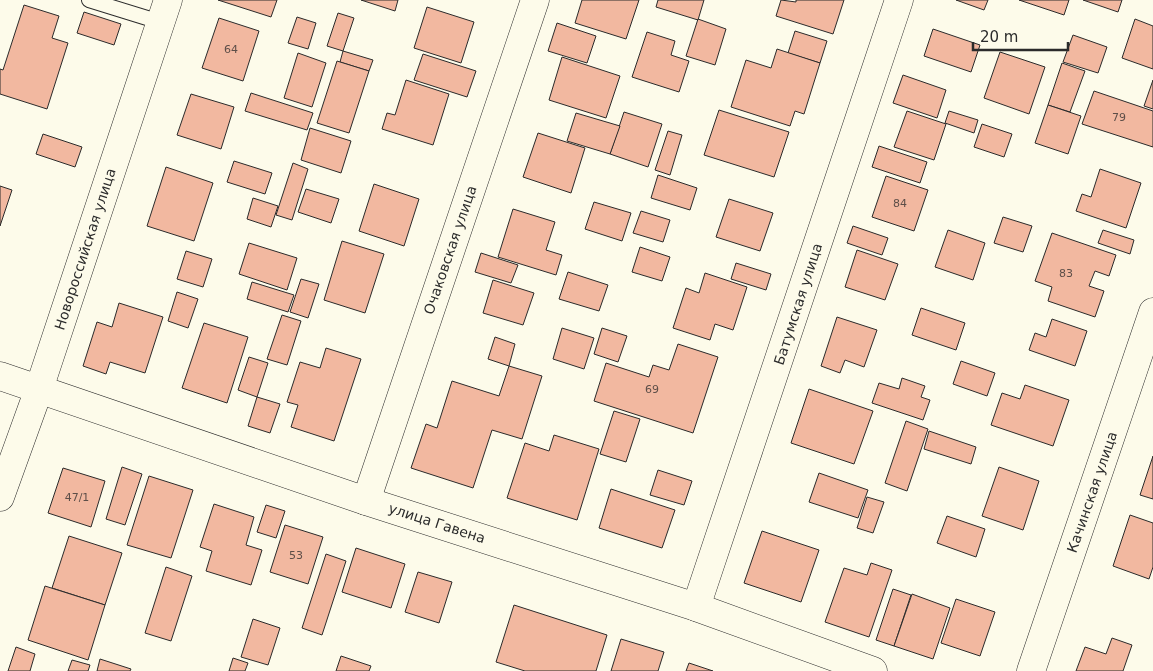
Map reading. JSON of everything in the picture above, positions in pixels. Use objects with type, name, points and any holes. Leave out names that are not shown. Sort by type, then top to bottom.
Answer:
[{"type":"street","name":"Очаковская улица","points":[[366,500],[535,0]]},
{"type":"street","name":"Батумская улица","points":[[696,607],[900,0]]},
{"type":"street","name":"Новороссийская улица","points":[[0,497],[164,11]]},
{"type":"street","name":"Качинская улица","points":[[1031,671],[1153,312]]},
{"type":"street","name":"улица Гавена","points":[[0,376],[366,500],[696,607],[873,671]]},
{"type":"lane","points":[[89,0],[164,11]]},
{"type":"building","points":[[218,0],[277,0],[271,17]]},
{"type":"building","points":[[361,0],[398,0],[395,11]]},
{"type":"building","points":[[582,0],[639,0],[626,39],[575,23]]},
{"type":"building","points":[[658,0],[704,0],[698,20],[656,7]]},
{"type":"building","points":[[781,0],[796,2],[796,0],[844,0],[833,34],[776,16]]},
{"type":"building","points":[[956,0],[988,0],[984,10]]},
{"type":"building","points":[[1019,0],[1069,0],[1064,15]]},
{"type":"building","points":[[1083,0],[1122,0],[1118,12]]},
{"type":"building","points":[[24,5],[59,16],[52,38],[68,43],[47,109],[0,94],[0,69],[3,70]]},
{"type":"building","points":[[427,7],[474,22],[461,63],[414,48]]},
{"type":"building","points":[[84,12],[121,24],[114,45],[77,33]]},
{"type":"building","points":[[338,13],[354,18],[343,51],[327,46]]},
{"type":"building","points":[[297,17],[316,23],[308,49],[288,43]]},
{"type":"building","points":[[219,18],[259,31],[243,81],[202,68]]},
{"type":"building","points":[[698,19],[726,29],[715,65],[686,56]]},
{"type":"building","points":[[1135,19],[1153,26],[1153,69],[1122,58]]},
{"type":"building","points":[[557,23],[596,36],[587,63],[548,51]]},
{"type":"building","points":[[933,29],[980,45],[971,72],[924,56]]},
{"type":"building","points":[[795,31],[827,41],[820,63],[788,53]]},
{"type":"building","points":[[647,32],[675,41],[671,55],[689,61],[679,92],[632,77]]},
{"type":"building","points":[[1073,35],[1107,47],[1098,73],[1063,62]]},
{"type":"building","points":[[777,49],[820,63],[804,114],[795,111],[790,126],[731,107],[746,60],[771,68]]},
{"type":"building","points":[[343,51],[373,60],[369,71],[340,62]]},
{"type":"building","points":[[1000,52],[1045,67],[1029,114],[984,98]]},
{"type":"building","points":[[298,53],[326,63],[312,107],[284,98]]},
{"type":"building","points":[[423,54],[476,71],[467,97],[414,80]]},
{"type":"building","points":[[562,57],[620,76],[606,118],[549,100]]},
{"type":"building","points":[[337,61],[369,71],[349,133],[317,123]]},
{"type":"building","points":[[1062,63],[1085,71],[1070,112],[1048,105]]},
{"type":"building","points":[[903,75],[946,90],[937,118],[893,103]]},
{"type":"building","points":[[406,80],[449,94],[433,145],[382,129],[387,113],[395,115]]},
{"type":"building","points":[[1153,80],[1153,109],[1144,106]]},
{"type":"building","points":[[1094,91],[1153,111],[1153,147],[1082,124]]},
{"type":"building","points":[[251,93],[313,113],[307,130],[245,111]]},
{"type":"building","points":[[191,94],[234,107],[221,149],[177,135]]},
{"type":"building","points":[[1048,105],[1081,116],[1068,154],[1035,143]]},
{"type":"building","points":[[719,110],[789,132],[774,177],[704,155]]},
{"type":"building","points":[[907,111],[946,124],[934,160],[894,147]]},
{"type":"building","points":[[949,111],[978,120],[974,133],[945,123]]},
{"type":"building","points":[[624,112],[662,124],[648,167],[610,154]]},
{"type":"building","points":[[576,113],[620,126],[610,154],[567,141]]},
{"type":"building","points":[[982,124],[1012,134],[1004,157],[974,147]]},
{"type":"building","points":[[310,128],[351,141],[341,173],[301,160]]},
{"type":"building","points":[[668,131],[682,135],[670,175],[655,170]]},
{"type":"building","points":[[538,133],[585,148],[571,193],[523,177]]},
{"type":"building","points":[[43,134],[82,147],[75,167],[36,154]]},
{"type":"building","points":[[879,146],[927,162],[920,183],[872,167]]},
{"type":"building","points":[[234,161],[272,173],[265,194],[227,182]]},
{"type":"building","points":[[293,163],[308,169],[292,220],[276,215]]},
{"type":"building","points":[[166,167],[213,183],[194,241],[147,226]]},
{"type":"building","points":[[1100,169],[1141,183],[1126,228],[1076,211],[1082,194],[1091,197]]},
{"type":"building","points":[[658,175],[697,188],[690,210],[651,198]]},
{"type":"building","points":[[886,176],[928,190],[914,231],[872,217]]},
{"type":"building","points":[[374,184],[419,199],[404,246],[359,231]]},
{"type":"building","points":[[0,186],[12,190],[0,226]]},
{"type":"building","points":[[306,189],[339,199],[331,223],[298,212]]},
{"type":"building","points":[[253,198],[278,206],[271,227],[247,219]]},
{"type":"building","points":[[729,199],[773,213],[760,251],[716,237]]},
{"type":"building","points":[[594,202],[631,213],[622,241],[585,229]]},
{"type":"building","points":[[513,209],[555,222],[546,250],[562,255],[556,275],[498,257]]},
{"type":"building","points":[[641,211],[670,220],[663,242],[633,233]]},
{"type":"building","points":[[1003,217],[1032,226],[1023,252],[994,243]]},
{"type":"building","points":[[853,226],[888,238],[882,255],[847,243]]},
{"type":"building","points":[[948,230],[985,243],[973,280],[935,267]]},
{"type":"building","points":[[1103,230],[1134,240],[1130,254],[1098,243]]},
{"type":"building","points":[[1052,233],[1116,255],[1109,276],[1095,271],[1089,286],[1104,291],[1095,317],[1048,301],[1052,287],[1035,281]]},
{"type":"building","points":[[342,241],[384,254],[365,313],[324,300]]},
{"type":"building","points":[[249,243],[297,258],[287,290],[239,274]]},
{"type":"building","points":[[640,247],[670,257],[662,281],[632,272]]},
{"type":"building","points":[[857,250],[898,264],[885,300],[845,287]]},
{"type":"building","points":[[186,251],[212,259],[203,287],[177,279]]},
{"type":"building","points":[[481,253],[518,265],[511,283],[475,272]]},
{"type":"building","points":[[736,263],[771,274],[766,290],[731,279]]},
{"type":"building","points":[[568,272],[608,285],[599,311],[559,299]]},
{"type":"building","points":[[705,273],[747,287],[733,330],[715,324],[710,340],[673,328],[686,288],[699,293]]},
{"type":"building","points":[[301,279],[319,284],[308,318],[290,312]]},
{"type":"building","points":[[493,280],[534,293],[523,325],[483,313]]},
{"type":"building","points":[[252,282],[294,295],[288,312],[247,299]]},
{"type":"building","points":[[177,292],[198,299],[188,328],[168,321]]},
{"type":"building","points":[[119,303],[163,317],[145,373],[110,362],[106,374],[83,366],[97,322],[112,327]]},
{"type":"building","points":[[921,308],[965,323],[956,350],[912,335]]},
{"type":"building","points":[[282,315],[301,321],[287,365],[267,359]]},
{"type":"building","points":[[837,317],[877,330],[864,367],[845,360],[840,373],[821,366]]},
{"type":"building","points":[[1052,319],[1087,331],[1075,366],[1029,350],[1035,333],[1046,337]]},
{"type":"building","points":[[204,323],[248,337],[227,403],[182,388]]},
{"type":"building","points":[[562,328],[594,338],[584,369],[553,359]]},
{"type":"building","points":[[602,328],[627,336],[618,362],[594,354]]},
{"type":"building","points":[[495,337],[515,344],[509,366],[488,359]]},
{"type":"building","points":[[678,344],[718,357],[693,433],[594,401],[606,363],[649,377],[653,365],[669,370]]},
{"type":"building","points":[[326,348],[361,359],[334,441],[291,427],[298,405],[287,402],[300,362],[320,368]]},
{"type":"building","points":[[249,357],[268,363],[257,397],[238,390]]},
{"type":"building","points":[[961,361],[995,373],[987,396],[953,384]]},
{"type":"building","points":[[509,366],[542,376],[522,439],[492,430],[473,488],[411,468],[426,424],[437,428],[452,381],[499,396]]},
{"type":"building","points":[[902,378],[925,386],[921,397],[930,400],[923,420],[872,403],[879,383],[899,389]]},
{"type":"building","points":[[1025,385],[1069,400],[1053,446],[991,425],[1002,393],[1020,399]]},
{"type":"building","points":[[809,389],[873,411],[854,464],[791,443]]},
{"type":"building","points":[[257,397],[280,404],[270,433],[248,426]]},
{"type":"building","points":[[614,411],[640,419],[626,462],[600,454]]},
{"type":"building","points":[[906,421],[928,429],[907,491],[885,483]]},
{"type":"building","points":[[929,431],[976,447],[971,464],[924,449]]},
{"type":"building","points":[[554,435],[599,449],[577,520],[507,498],[525,443],[549,451]]},
{"type":"building","points":[[1153,456],[1153,499],[1140,495]]},
{"type":"building","points":[[122,467],[142,474],[125,525],[106,519]]},
{"type":"building","points":[[999,467],[1039,481],[1023,530],[982,516]]},
{"type":"building","points":[[63,468],[105,481],[91,527],[48,513]]},
{"type":"building","points":[[658,470],[692,481],[684,505],[650,495]]},
{"type":"building","points":[[819,473],[868,490],[858,518],[809,502]]},
{"type":"building","points":[[149,476],[193,490],[171,558],[127,545]]},
{"type":"building","points":[[611,489],[675,510],[662,548],[599,528]]},
{"type":"building","points":[[867,497],[884,502],[873,533],[857,528]]},
{"type":"building","points":[[214,504],[254,517],[246,545],[262,550],[251,585],[206,571],[212,551],[200,547]]},
{"type":"building","points":[[266,505],[285,511],[276,538],[257,532]]},
{"type":"building","points":[[1130,515],[1153,523],[1153,567],[1149,579],[1113,566]]},
{"type":"building","points":[[947,516],[985,529],[976,557],[937,543]]},
{"type":"building","points":[[285,525],[323,537],[308,584],[270,572]]},
{"type":"building","points":[[762,531],[819,550],[801,602],[744,583]]},
{"type":"building","points":[[69,536],[122,553],[105,605],[52,588]]},
{"type":"building","points":[[356,548],[405,564],[391,608],[342,592]]},
{"type":"building","points":[[326,554],[346,561],[322,635],[302,628]]},
{"type":"building","points":[[871,563],[892,570],[869,637],[825,622],[844,568],[867,575]]},
{"type":"building","points":[[166,567],[192,576],[171,641],[145,633]]},
{"type":"building","points":[[418,572],[452,582],[439,623],[405,612]]},
{"type":"building","points":[[45,586],[105,605],[88,660],[28,640]]},
{"type":"building","points":[[893,589],[911,595],[894,646],[876,640]]},
{"type":"building","points":[[912,594],[950,608],[933,659],[894,646]]},
{"type":"building","points":[[956,599],[995,612],[980,656],[941,643]]},
{"type":"building","points":[[514,605],[607,635],[596,671],[525,671],[496,662]]},
{"type":"building","points":[[253,619],[280,628],[268,665],[241,657]]},
{"type":"building","points":[[1112,638],[1132,645],[1123,671],[1076,671],[1085,647],[1106,654]]},
{"type":"building","points":[[621,639],[664,652],[658,671],[611,671]]},
{"type":"building","points":[[16,647],[35,654],[30,671],[8,671]]},
{"type":"building","points":[[341,656],[371,666],[369,671],[336,671]]},
{"type":"building","points":[[233,658],[248,663],[245,671],[229,671]]},
{"type":"building","points":[[100,659],[131,669],[130,671],[97,671]]},
{"type":"building","points":[[72,660],[90,665],[88,671],[68,671]]},
{"type":"building","points":[[689,663],[713,671],[686,671]]}]
